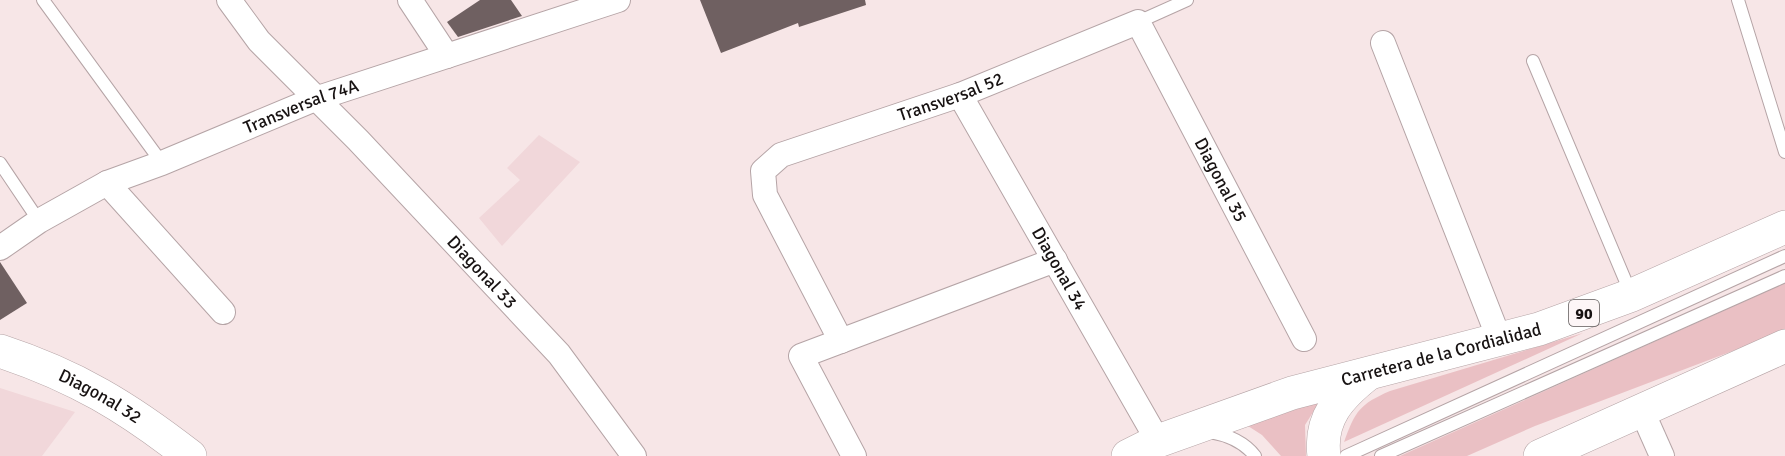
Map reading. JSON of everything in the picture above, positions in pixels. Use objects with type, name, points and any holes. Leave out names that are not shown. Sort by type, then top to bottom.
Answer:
[{"type":"main road","name":"Carretera de la Cordialidad","points":[[1128,456],[1158,441],[1261,403],[1539,329],[1632,295],[1785,227]]},
{"type":"main road","points":[[1540,456],[1785,346]]},
{"type":"main road","name":"Diagonal 32","points":[[0,351],[49,367],[108,398],[190,456]]},
{"type":"main road","points":[[1324,456],[1322,442],[1326,419],[1338,399],[1372,372]]},
{"type":"street","name":"Diagonal 33","points":[[229,0],[259,41],[358,140],[559,354],[634,456]]},
{"type":"street","points":[[410,0],[447,56]]},
{"type":"street","name":"Transversal 74A","points":[[0,248],[39,221],[107,183],[162,163],[315,99],[447,56],[589,5],[618,0]]},
{"type":"street","name":"Transversal 52","points":[[841,341],[765,195],[763,171],[781,155],[960,95],[1138,22]]},
{"type":"street","name":"Diagonal 35","points":[[1138,22],[1304,339]]},
{"type":"street","points":[[1383,43],[1500,340]]},
{"type":"street","name":"Diagonal 34","points":[[960,95],[1158,441]]},
{"type":"street","points":[[107,183],[223,312]]},
{"type":"street","points":[[854,456],[801,356],[1054,260]]},
{"type":"street","points":[[1642,411],[1662,456]]},
{"type":"lane","points":[[43,0],[162,163]]},
{"type":"lane","points":[[1138,22],[1187,0]]},
{"type":"lane","points":[[1738,0],[1785,152]]},
{"type":"lane","points":[[1533,62],[1632,295]]},
{"type":"lane","points":[[0,164],[39,221]]},
{"type":"lane","points":[[1346,456],[1785,256]]},
{"type":"lane","points":[[1381,456],[1785,276]]},
{"type":"lane","points":[[1158,441],[1198,430],[1225,435],[1248,448],[1255,456]]},
{"type":"shaded area","points":[[539,135],[580,162],[502,246],[479,218],[520,180],[507,168]]},
{"type":"shaded area","points":[[1785,283],[1785,331],[1535,426],[1467,456],[1400,456]]},
{"type":"shaded area","points":[[1583,333],[1344,442],[1360,410],[1372,400],[1390,391]]},
{"type":"shaded area","points":[[0,388],[75,412],[42,456],[0,456]]},
{"type":"shaded area","points":[[1320,401],[1305,425],[1306,456],[1281,456],[1262,435],[1248,426]]},
{"type":"building","points":[[480,0],[511,0],[522,16],[458,37],[447,22]]},
{"type":"building","points":[[700,0],[865,0],[866,5],[799,27],[798,23],[721,53]]},
{"type":"building","points":[[0,262],[27,303],[0,320]]}]
